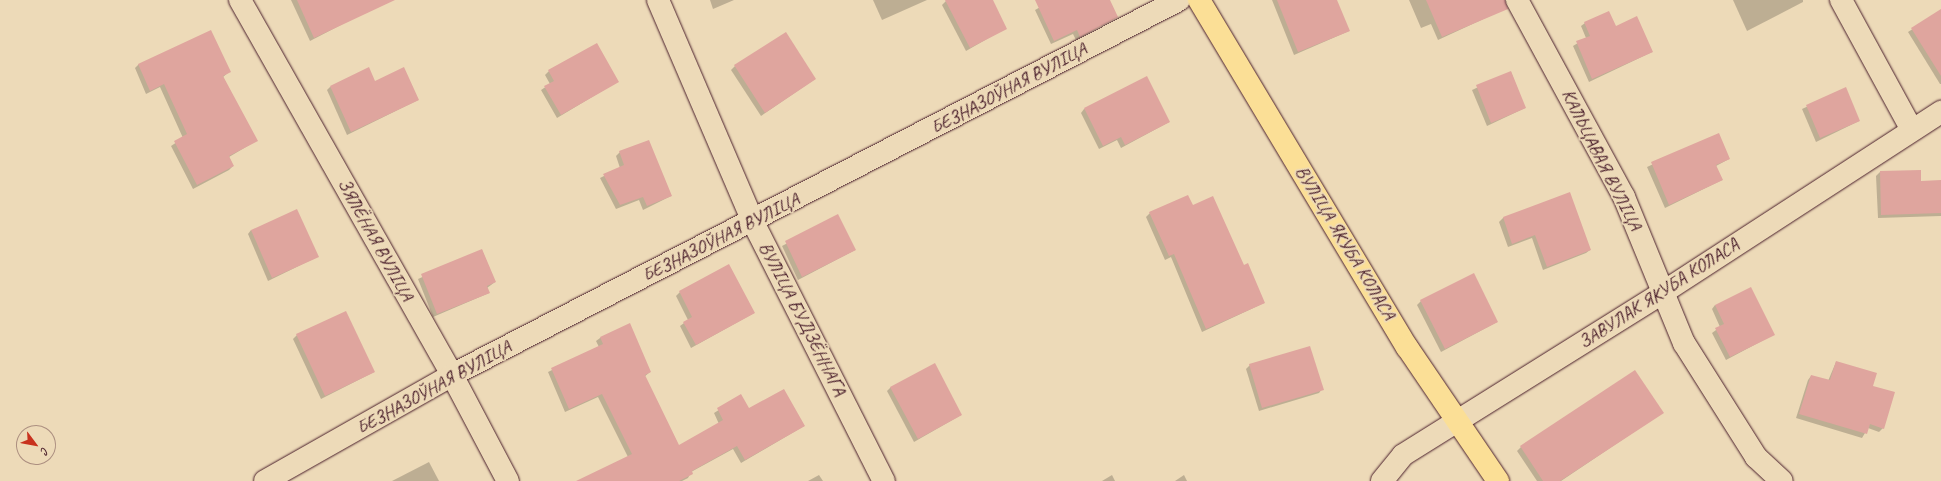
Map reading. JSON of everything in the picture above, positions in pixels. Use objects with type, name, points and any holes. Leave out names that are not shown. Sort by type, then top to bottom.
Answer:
[{"type":"main road","name":"ВУЛІЦА ЯКУБА КОЛАСА","points":[[1199,0],[1408,347],[1456,423],[1498,481]]},
{"type":"street","name":"ЗЯЛЁНАЯ ВУЛІЦА","points":[[240,0],[452,375],[508,481]]},
{"type":"street","name":"ВУЛІЦА БУДЗЁННАГА","points":[[658,0],[753,222],[884,481]]},
{"type":"street","name":"БЕЗНАЗОЎНАЯ ВУЛІЦА","points":[[265,481],[452,375],[753,222],[1180,0]]},
{"type":"street","name":"КАЛЬЦАВАЯ ВУЛІЦА","points":[[1517,0],[1624,198],[1662,293],[1684,343],[1756,457],[1782,481]]},
{"type":"street","points":[[1841,0],[1912,130]]},
{"type":"street","name":"ЗАВУЛАК ЯКУБА КОЛАСА","points":[[1382,481],[1403,455],[1662,293],[1941,112]]},
{"type":"building","points":[[297,0],[395,0],[314,38]]},
{"type":"building","points":[[945,0],[993,0],[1007,29],[970,48]]},
{"type":"building","points":[[1035,0],[1110,0],[1118,17],[1080,37],[1077,30],[1054,41]]},
{"type":"building","points":[[1277,0],[1337,0],[1350,31],[1298,52]]},
{"type":"building","points":[[1426,0],[1505,0],[1508,9],[1442,37]]},
{"type":"building","points":[[1941,9],[1941,76],[1911,28]]},
{"type":"building","points":[[1609,11],[1616,26],[1637,16],[1653,52],[1592,79],[1576,41],[1590,36],[1584,22]]},
{"type":"building","points":[[211,30],[231,72],[223,76],[258,141],[229,156],[234,166],[197,185],[174,141],[187,134],[164,84],[150,91],[138,64]]},
{"type":"building","points":[[786,32],[816,79],[765,113],[734,65]]},
{"type":"building","points":[[597,43],[619,82],[561,115],[544,86],[554,81],[548,70]]},
{"type":"building","points":[[369,67],[375,81],[404,67],[419,100],[351,132],[330,86]]},
{"type":"building","points":[[1511,71],[1526,108],[1491,123],[1476,85]]},
{"type":"building","points":[[1147,76],[1170,122],[1125,145],[1121,137],[1103,146],[1084,108]]},
{"type":"building","points":[[1846,87],[1860,121],[1820,138],[1806,105]]},
{"type":"building","points":[[1719,133],[1730,159],[1716,165],[1723,180],[1669,205],[1651,162]]},
{"type":"building","points":[[649,140],[672,196],[647,206],[643,197],[620,205],[603,174],[624,165],[619,151]]},
{"type":"building","points":[[1921,170],[1921,181],[1941,180],[1941,213],[1881,215],[1880,171]]},
{"type":"building","points":[[1570,192],[1591,250],[1547,267],[1535,235],[1512,244],[1503,217]]},
{"type":"building","points":[[1188,195],[1193,205],[1213,196],[1244,265],[1248,263],[1265,303],[1206,329],[1174,254],[1169,256],[1149,212]]},
{"type":"building","points":[[297,209],[319,257],[272,278],[251,230]]},
{"type":"building","points":[[838,214],[856,250],[802,277],[785,241]]},
{"type":"building","points":[[482,249],[496,282],[487,286],[490,293],[437,314],[421,274]]},
{"type":"building","points":[[729,264],[755,313],[696,345],[683,322],[692,317],[679,291]]},
{"type":"building","points":[[1474,273],[1498,322],[1445,349],[1420,300]]},
{"type":"building","points":[[1751,287],[1775,335],[1730,357],[1715,328],[1724,324],[1715,305]]},
{"type":"building","points":[[346,311],[375,372],[325,396],[296,334]]},
{"type":"building","points":[[630,323],[651,372],[645,375],[679,445],[723,420],[717,408],[741,394],[749,408],[784,389],[805,426],[745,460],[737,446],[692,471],[693,474],[679,481],[576,481],[632,454],[602,394],[569,409],[551,368],[603,344],[600,337]]},
{"type":"building","points":[[1310,346],[1324,390],[1262,408],[1249,364]]},
{"type":"building","points":[[1836,361],[1877,373],[1873,386],[1895,392],[1884,429],[1870,424],[1867,434],[1799,414],[1811,375],[1830,380]]},
{"type":"building","points":[[935,363],[962,415],[918,439],[890,387]]},
{"type":"building","points":[[1635,370],[1664,413],[1560,481],[1543,481],[1520,446]]}]
